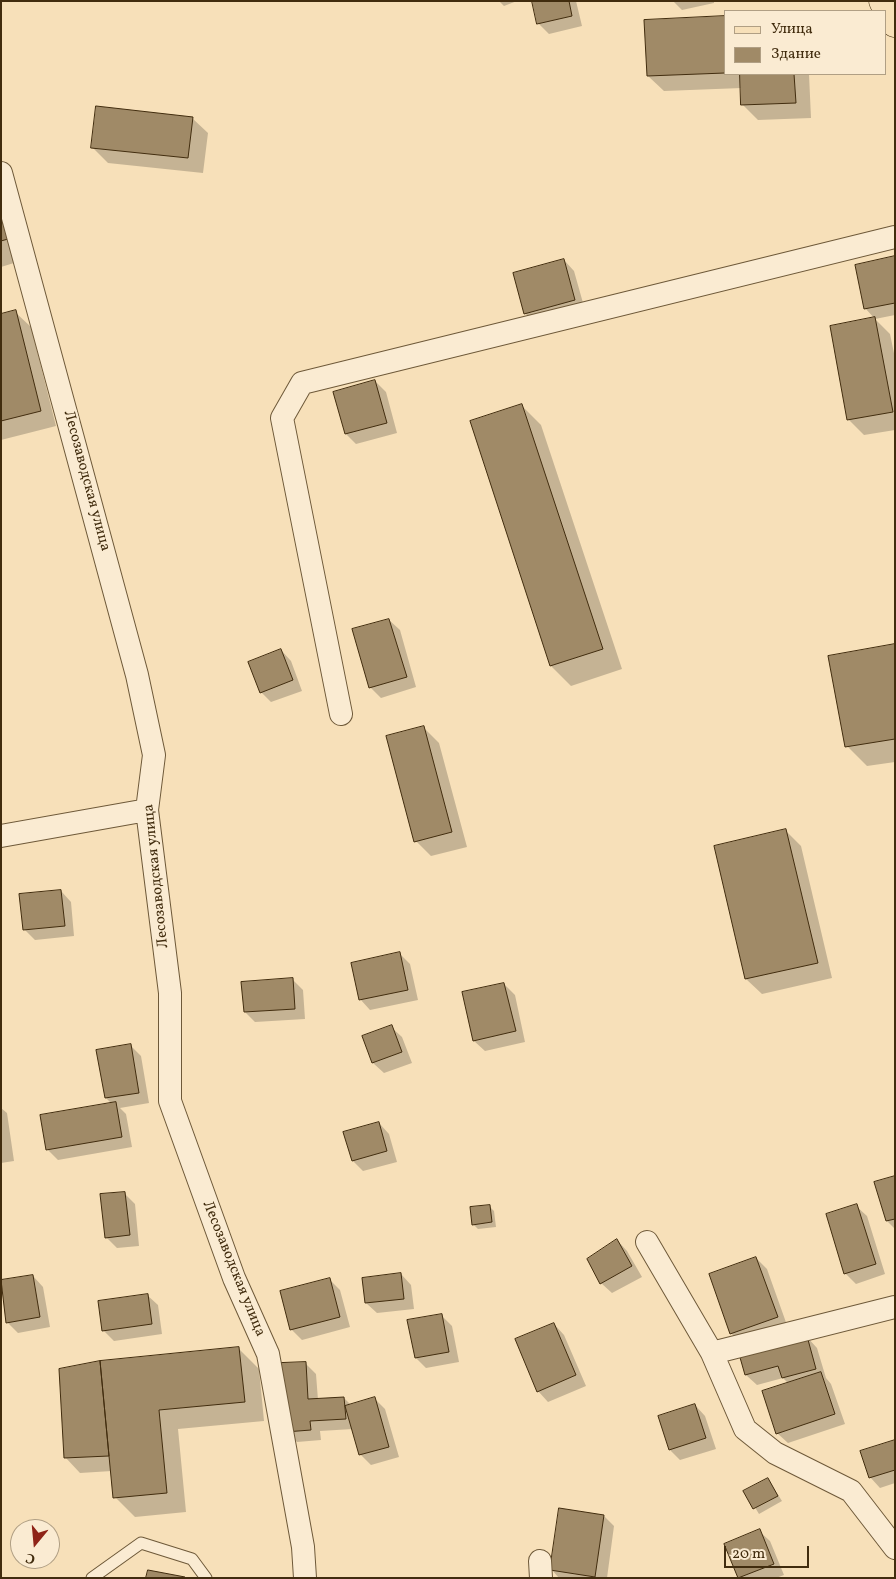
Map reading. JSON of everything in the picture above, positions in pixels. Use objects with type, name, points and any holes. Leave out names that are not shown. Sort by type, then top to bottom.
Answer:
[{"type":"main road","points":[[883,1],[895,24]]},
{"type":"street","name":"Лесозаводская улица","points":[[1,173],[137,675],[154,756],[147,810],[170,993],[170,1101],[234,1278],[268,1354],[303,1546],[305,1578]]},
{"type":"street","points":[[341,714],[282,418],[302,383],[895,237]]},
{"type":"street","points":[[1,836],[147,810]]},
{"type":"street","points":[[647,1242],[712,1353],[745,1429],[775,1453],[850,1491],[895,1548]]},
{"type":"street","points":[[712,1353],[895,1307]]},
{"type":"lane","points":[[92,1578],[141,1543],[192,1559],[206,1578]]},
{"type":"building","points":[[532,1],[569,1],[572,16],[537,24]]},
{"type":"building","points":[[724,16],[724,73],[647,76],[644,20]]},
{"type":"building","points":[[740,75],[794,75],[796,103],[741,105]]},
{"type":"building","points":[[96,106],[193,117],[188,158],[91,148]]},
{"type":"building","points":[[1,217],[8,239],[1,241]]},
{"type":"building","points":[[895,256],[895,303],[864,309],[855,265]]},
{"type":"building","points":[[564,259],[575,300],[524,314],[513,273]]},
{"type":"building","points":[[16,310],[41,411],[1,421],[1,314]]},
{"type":"building","points":[[875,317],[893,412],[847,420],[830,326]]},
{"type":"building","points":[[375,380],[387,423],[345,434],[333,392]]},
{"type":"building","points":[[522,404],[603,649],[550,666],[470,421]]},
{"type":"building","points":[[389,619],[407,677],[369,688],[352,629]]},
{"type":"building","points":[[895,644],[895,739],[845,747],[828,656]]},
{"type":"building","points":[[281,649],[293,680],[260,693],[248,662]]},
{"type":"building","points":[[424,726],[452,832],[414,842],[386,736]]},
{"type":"building","points":[[786,829],[818,963],[745,979],[714,846]]},
{"type":"building","points":[[61,890],[65,926],[23,930],[19,894]]},
{"type":"building","points":[[400,952],[408,990],[359,1000],[351,963]]},
{"type":"building","points":[[293,978],[295,1009],[244,1012],[241,982]]},
{"type":"building","points":[[504,983],[516,1031],[473,1041],[462,992]]},
{"type":"building","points":[[392,1025],[402,1052],[372,1063],[362,1036]]},
{"type":"building","points":[[131,1044],[139,1093],[105,1098],[96,1050]]},
{"type":"building","points":[[116,1102],[122,1137],[46,1150],[40,1115]]},
{"type":"building","points":[[379,1122],[387,1151],[352,1161],[343,1132]]},
{"type":"building","points":[[895,1176],[895,1219],[886,1221],[874,1182]]},
{"type":"building","points":[[125,1192],[130,1235],[105,1238],[100,1194]]},
{"type":"building","points":[[857,1204],[876,1264],[844,1274],[826,1214]]},
{"type":"building","points":[[490,1205],[492,1222],[472,1225],[470,1207]]},
{"type":"building","points":[[617,1239],[632,1266],[600,1284],[587,1259]]},
{"type":"building","points":[[756,1257],[778,1317],[730,1334],[709,1274]]},
{"type":"building","points":[[401,1273],[404,1299],[365,1303],[362,1278]]},
{"type":"building","points":[[33,1275],[40,1317],[6,1323],[1,1280]]},
{"type":"building","points":[[330,1278],[340,1317],[290,1330],[280,1291]]},
{"type":"building","points":[[148,1294],[152,1324],[102,1331],[98,1301]]},
{"type":"building","points":[[442,1314],[449,1352],[415,1358],[407,1320]]},
{"type":"building","points":[[554,1323],[576,1375],[537,1392],[515,1339]]},
{"type":"building","points":[[807,1336],[816,1369],[782,1378],[778,1366],[745,1375],[739,1354]]},
{"type":"building","points":[[239,1347],[245,1402],[159,1410],[167,1493],[113,1498],[100,1361]]},
{"type":"building","points":[[100,1361],[109,1456],[64,1458],[59,1369]]},
{"type":"building","points":[[306,1362],[308,1399],[344,1397],[346,1419],[310,1421],[311,1430],[285,1432],[281,1363]]},
{"type":"building","points":[[821,1372],[835,1414],[776,1434],[762,1391]]},
{"type":"building","points":[[375,1397],[389,1447],[359,1455],[345,1406]]},
{"type":"building","points":[[695,1404],[706,1438],[669,1450],[658,1416]]},
{"type":"building","points":[[895,1440],[895,1470],[869,1478],[860,1451]]},
{"type":"building","points":[[768,1478],[778,1496],[753,1509],[743,1491]]},
{"type":"building","points":[[559,1508],[604,1515],[595,1577],[550,1570]]},
{"type":"building","points":[[760,1529],[774,1564],[738,1578],[724,1544]]},
{"type":"building","points":[[148,1570],[185,1577],[185,1578],[146,1578]]}]
